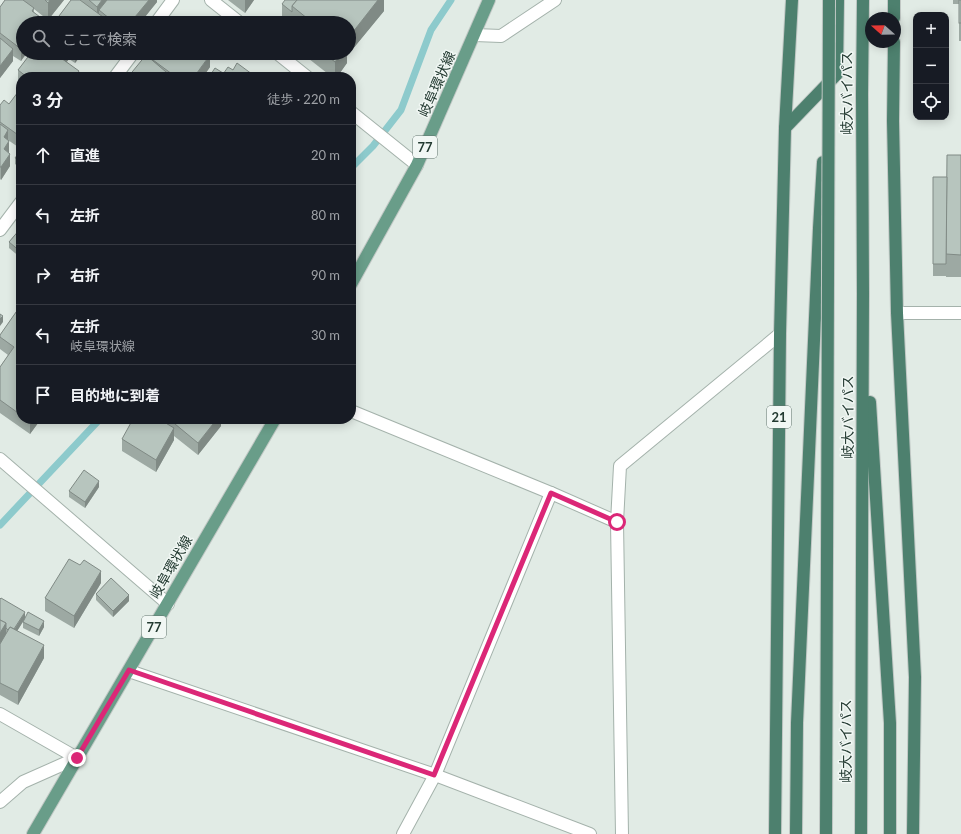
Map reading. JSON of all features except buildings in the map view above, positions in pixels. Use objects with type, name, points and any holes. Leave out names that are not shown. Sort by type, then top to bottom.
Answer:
[{"type":"highway","name":"21","points":[[775,834],[780,334],[785,128],[792,0]]},
{"type":"highway","name":"岐大バイパス","points":[[826,834],[829,0]]},
{"type":"highway","points":[[785,128],[837,74],[838,0]]},
{"type":"highway","name":"岐大バイパス","points":[[861,834],[863,0]]},
{"type":"highway","points":[[894,0],[894,12]]},
{"type":"highway","points":[[894,48],[893,121],[897,312],[915,677],[913,834]]},
{"type":"highway","name":"21","points":[[796,834],[797,723],[818,244],[828,95]]},
{"type":"highway","points":[[863,293],[890,723],[890,834]]},
{"type":"main road","name":"岐阜環状線","points":[[356,275],[417,165],[475,35],[488,2]]},
{"type":"main road","name":"岐阜環状線","points":[[33,834],[272,424]]},
{"type":"street","points":[[161,16],[173,0]]},
{"type":"street","points":[[211,0],[231,16]]},
{"type":"street","points":[[475,35],[501,36],[555,0]]},
{"type":"street","points":[[119,72],[128,60]]},
{"type":"street","points":[[287,60],[302,72]]},
{"type":"street","points":[[356,116],[417,165]]},
{"type":"street","points":[[0,230],[16,209]]},
{"type":"street","points":[[897,312],[961,313]]},
{"type":"street","points":[[622,834],[617,522],[620,466],[780,334]]},
{"type":"street","points":[[356,413],[551,493],[617,522]]},
{"type":"street","points":[[0,459],[168,604]]},
{"type":"street","points":[[403,834],[434,775],[551,493]]},
{"type":"street","points":[[129,670],[434,775],[590,834]]},
{"type":"street","points":[[0,714],[77,758]]},
{"type":"street","points":[[0,802],[23,782],[77,758]]},
{"type":"waterway","points":[[356,163],[373,146],[401,110],[431,30],[451,0]]},
{"type":"waterway","points":[[0,525],[95,424]]},
{"type":"route","points":[[77,758],[129,670],[434,775],[551,493],[617,522]]}]
